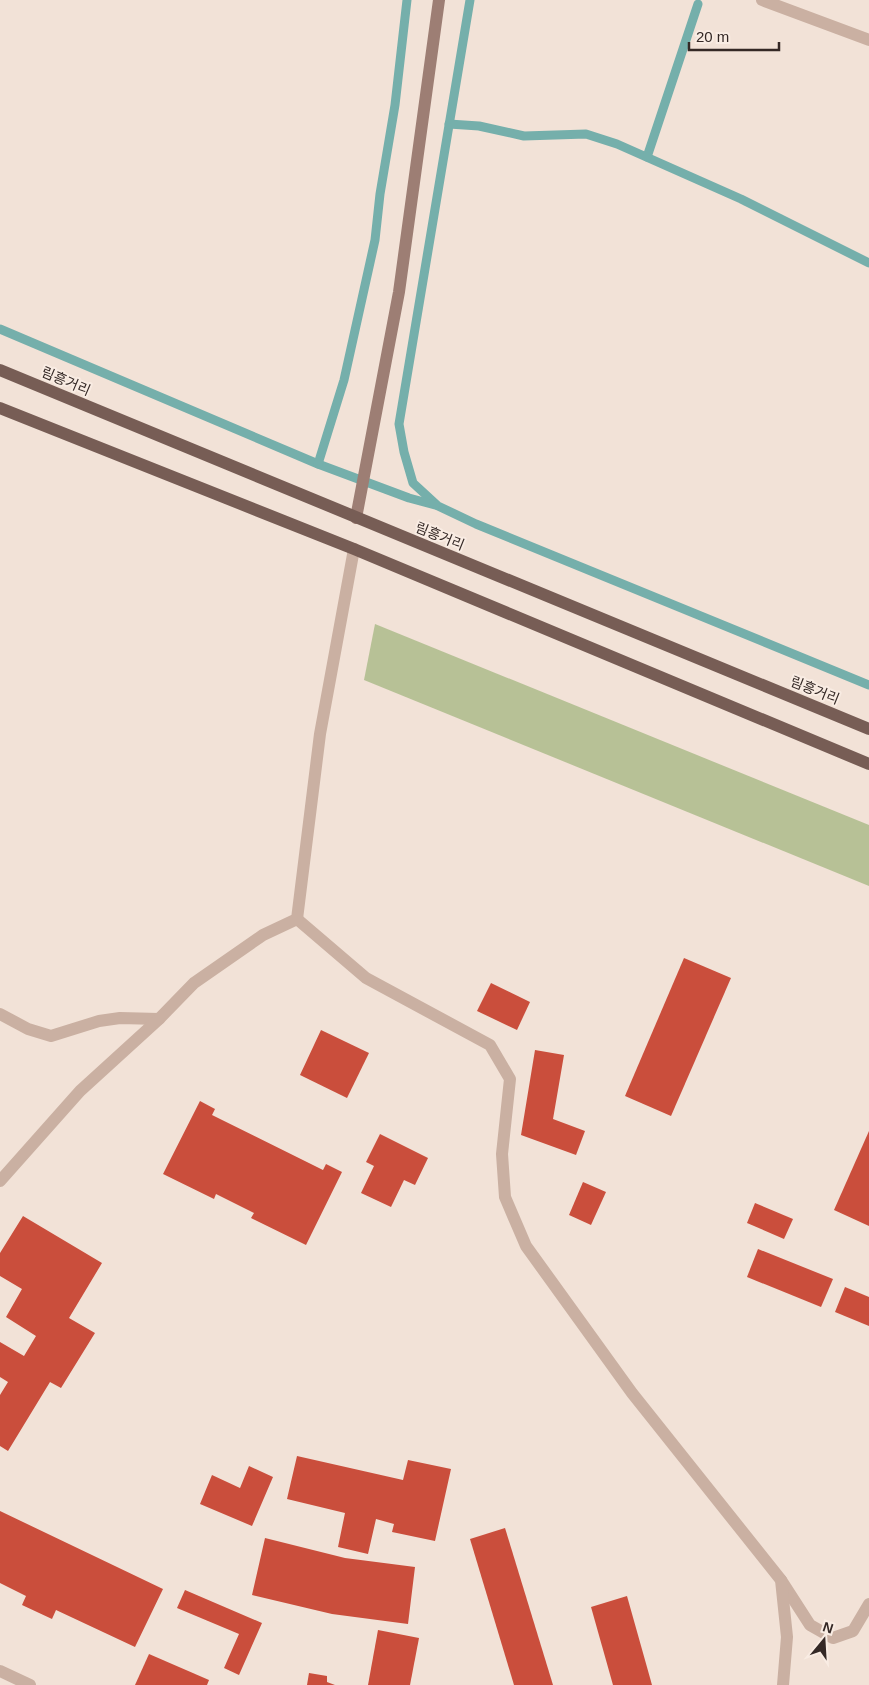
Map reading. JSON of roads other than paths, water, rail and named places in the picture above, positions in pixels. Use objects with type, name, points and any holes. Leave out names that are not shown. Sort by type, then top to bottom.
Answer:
[{"type":"main road","name":"림흥거리","points":[[0,370],[869,729]]},
{"type":"main road","points":[[0,408],[354,549],[869,764]]},
{"type":"street","points":[[356,518],[399,292],[439,0]]},
{"type":"street","points":[[762,0],[869,40]]},
{"type":"street","points":[[297,919],[320,734],[354,549]]},
{"type":"street","points":[[0,1181],[80,1091],[159,1019],[194,983],[263,935],[297,919]]},
{"type":"street","points":[[297,919],[366,978],[490,1045],[510,1079],[502,1154],[505,1197],[526,1246],[632,1393],[780,1580],[810,1625],[833,1638],[853,1631],[869,1604]]},
{"type":"street","points":[[0,1014],[28,1029],[50,1036],[106,1020],[120,1018],[159,1019]]},
{"type":"street","points":[[780,1580],[786,1637],[783,1685]]},
{"type":"street","points":[[0,1672],[30,1685]]},
{"type":"waterway","points":[[318,464],[344,380],[375,240],[380,194],[395,105],[407,0]]},
{"type":"waterway","points":[[470,0],[399,424],[404,452],[413,483],[438,506],[476,524],[869,685]]},
{"type":"waterway","points":[[647,157],[698,4]]},
{"type":"waterway","points":[[449,124],[479,126],[524,136],[586,134],[617,144],[741,199],[869,263]]},
{"type":"waterway","points":[[0,329],[318,464],[409,498],[435,505]]}]
